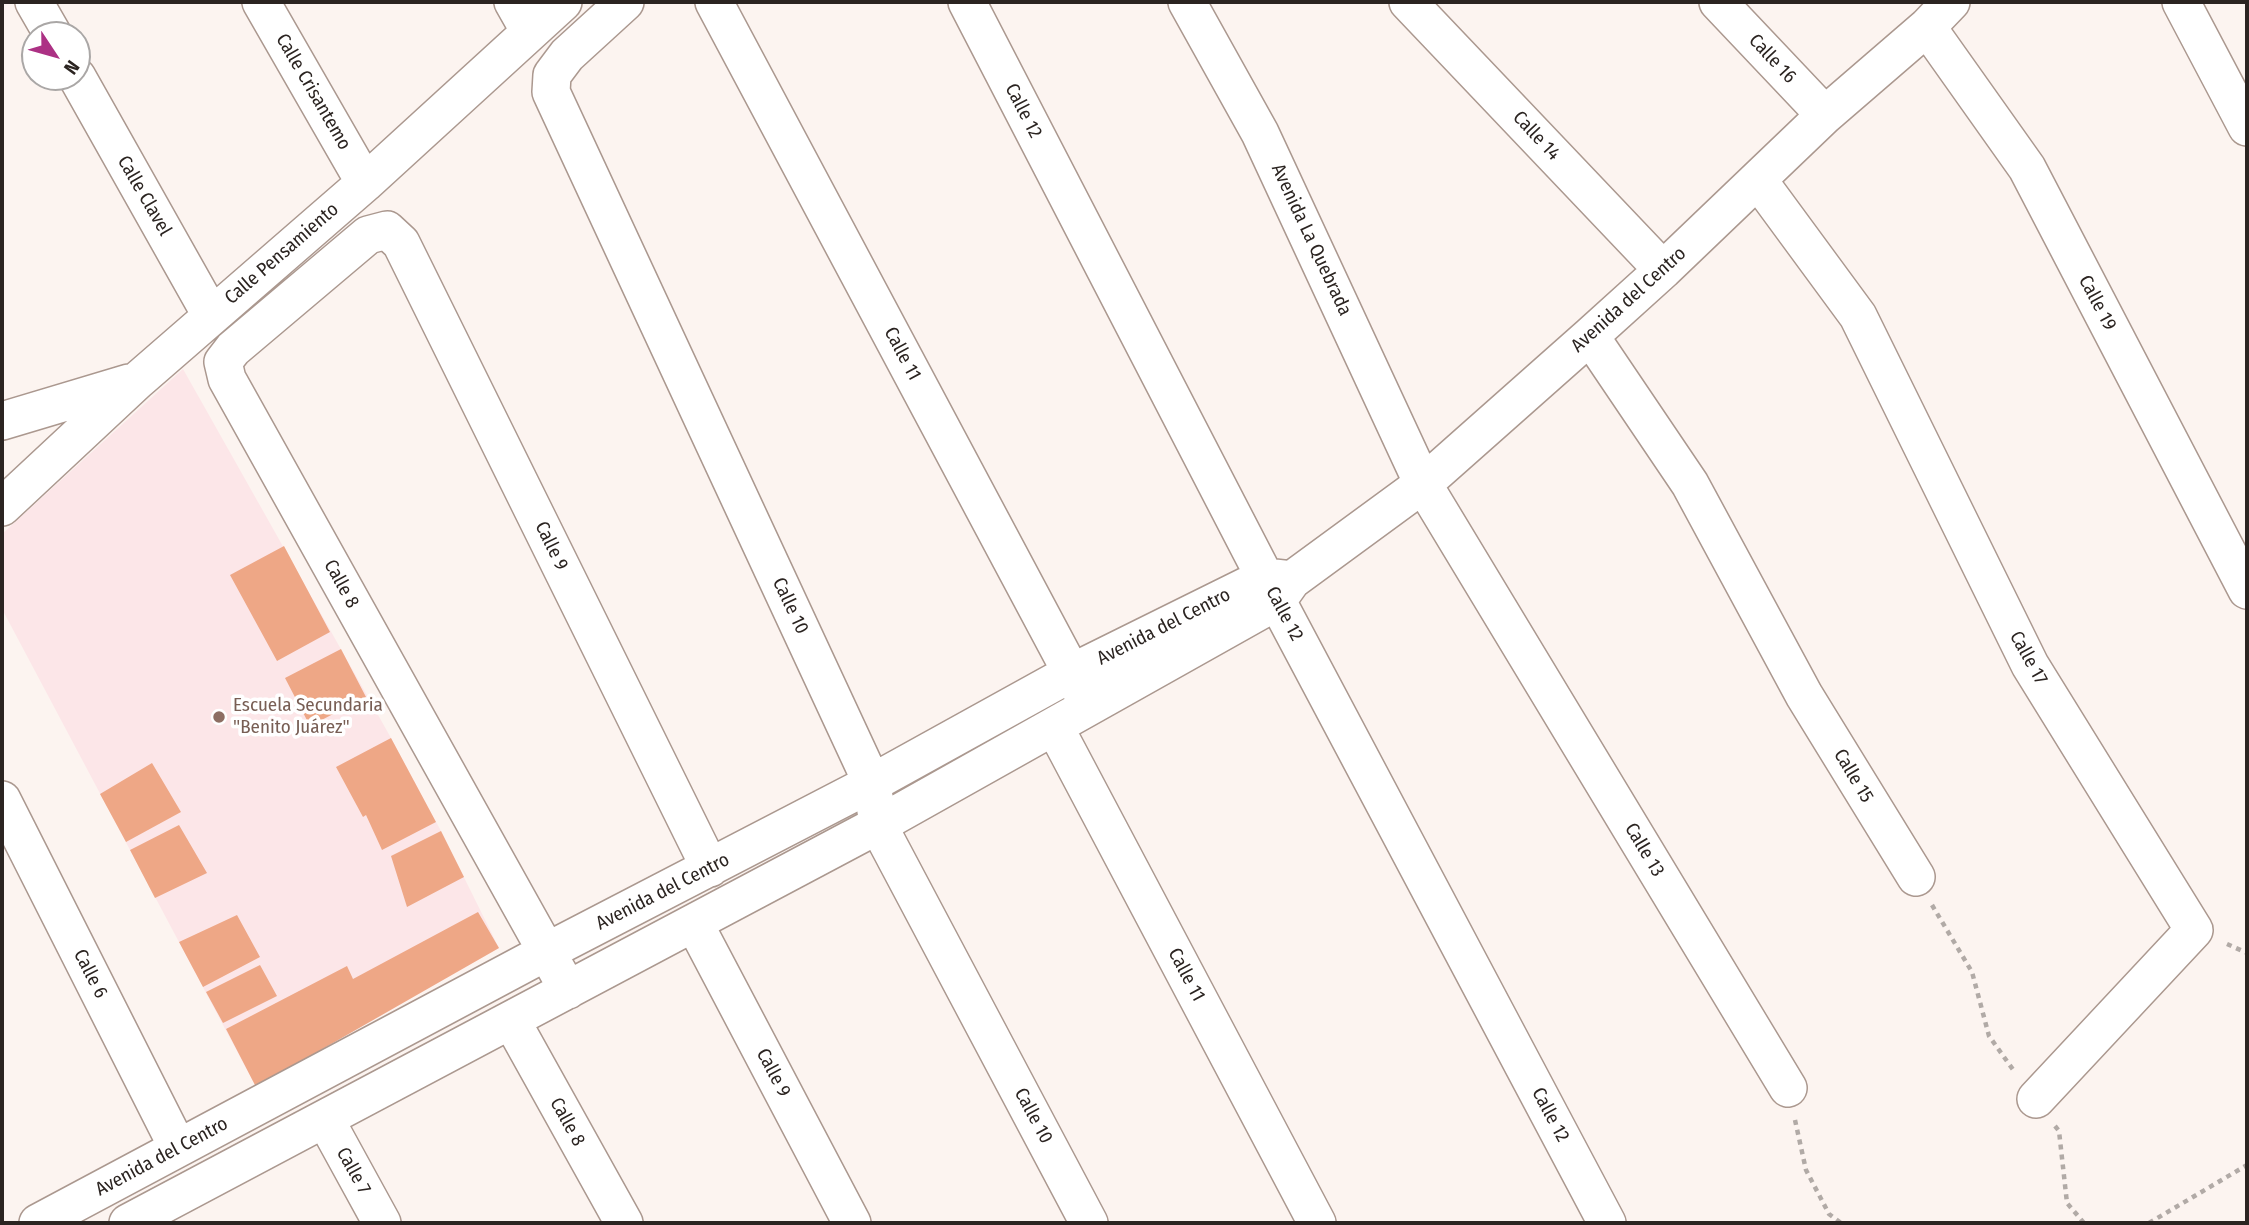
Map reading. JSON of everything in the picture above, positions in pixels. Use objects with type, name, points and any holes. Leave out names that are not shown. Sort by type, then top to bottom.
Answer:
[{"type":"street","points":[[34,2],[45,21]]},
{"type":"street","name":"Calle Crisantemo","points":[[261,2],[365,183]]},
{"type":"street","name":"Calle Pensamiento","points":[[2,506],[211,315],[365,183],[522,17],[563,2]]},
{"type":"street","name":"Calle 10","points":[[625,2],[567,55],[552,75],[551,92],[872,783],[878,825],[1089,1223]]},
{"type":"street","name":"Calle 11","points":[[714,2],[1090,706]]},
{"type":"street","name":"Calle 12","points":[[967,2],[1278,586],[1607,1223]]},
{"type":"street","name":"Avenida La Quebrada","points":[[1187,2],[1260,133],[1423,484]]},
{"type":"street","name":"Calle 14","points":[[1408,2],[1663,270]]},
{"type":"street","name":"Calle 16","points":[[1718,2],[1825,116]]},
{"type":"street","points":[[2181,2],[2247,127]]},
{"type":"street","name":"Avenida del Centro","points":[[137,1221],[878,825],[1090,706],[1278,586],[1423,484],[1590,337],[1825,116],[1939,15]]},
{"type":"street","name":"Calle 19","points":[[1939,15],[2027,168],[2247,590]]},
{"type":"street","name":"Calle Clavel","points":[[85,91],[211,315]]},
{"type":"street","name":"Calle 17","points":[[1758,180],[1858,316],[2030,665],[2194,930],[2036,1099]]},
{"type":"street","name":"Calle 9","points":[[387,230],[401,243],[710,867]]},
{"type":"street","name":"Calle 8","points":[[387,230],[369,235],[233,349],[223,362],[227,379],[568,990]]},
{"type":"street","name":"Calle 15","points":[[1590,337],[1690,484],[1804,695],[1916,877]]},
{"type":"street","points":[[2,421],[137,381]]},
{"type":"street","name":"Calle 13","points":[[1423,484],[1788,1088]]},
{"type":"street","name":"Avenida del Centro","points":[[38,1223],[546,952],[872,783],[1071,673],[1278,586]]},
{"type":"street","name":"Calle 11","points":[[1055,726],[1317,1223]]},
{"type":"street","name":"Calle 6","points":[[2,800],[178,1148]]},
{"type":"street","name":"Calle 9","points":[[694,923],[852,1223]]},
{"type":"street","name":"Calle 8","points":[[511,1020],[624,1223]]},
{"type":"street","name":"Calle 7","points":[[325,1119],[382,1223]]},
{"type":"path","points":[[1916,877],[1972,972],[1989,1036],[2059,1131],[2067,1203],[2084,1223]]},
{"type":"path","points":[[1788,1088],[1806,1170],[1829,1214],[1841,1223]]},
{"type":"path","points":[[2149,1223],[2247,1165]]},
{"type":"shaded area","name":"Escuela Secundaria \"Benito Juárez\"","points":[[183,369],[391,738],[499,948],[256,1087],[2,609],[2,534]]},
{"type":"building","points":[[284,546],[330,632],[277,661],[230,575]]},
{"type":"building","points":[[341,649],[366,697],[310,726],[285,678]]},
{"type":"building","points":[[391,738],[436,822],[382,850],[366,815],[363,817],[336,767]]},
{"type":"building","points":[[152,763],[181,812],[126,842],[100,794]]},
{"type":"building","points":[[179,825],[207,873],[155,898],[130,850]]},
{"type":"building","points":[[441,831],[464,877],[407,907],[391,856]]},
{"type":"building","points":[[478,912],[499,948],[256,1087],[226,1029],[347,966],[353,979]]},
{"type":"building","points":[[237,915],[260,957],[203,987],[179,942]]},
{"type":"building","points":[[260,965],[277,996],[223,1023],[206,992]]},
{"type":"place","name":"Escuela Secundaria \"Benito Juárez\"","points":[[219,717]]}]
